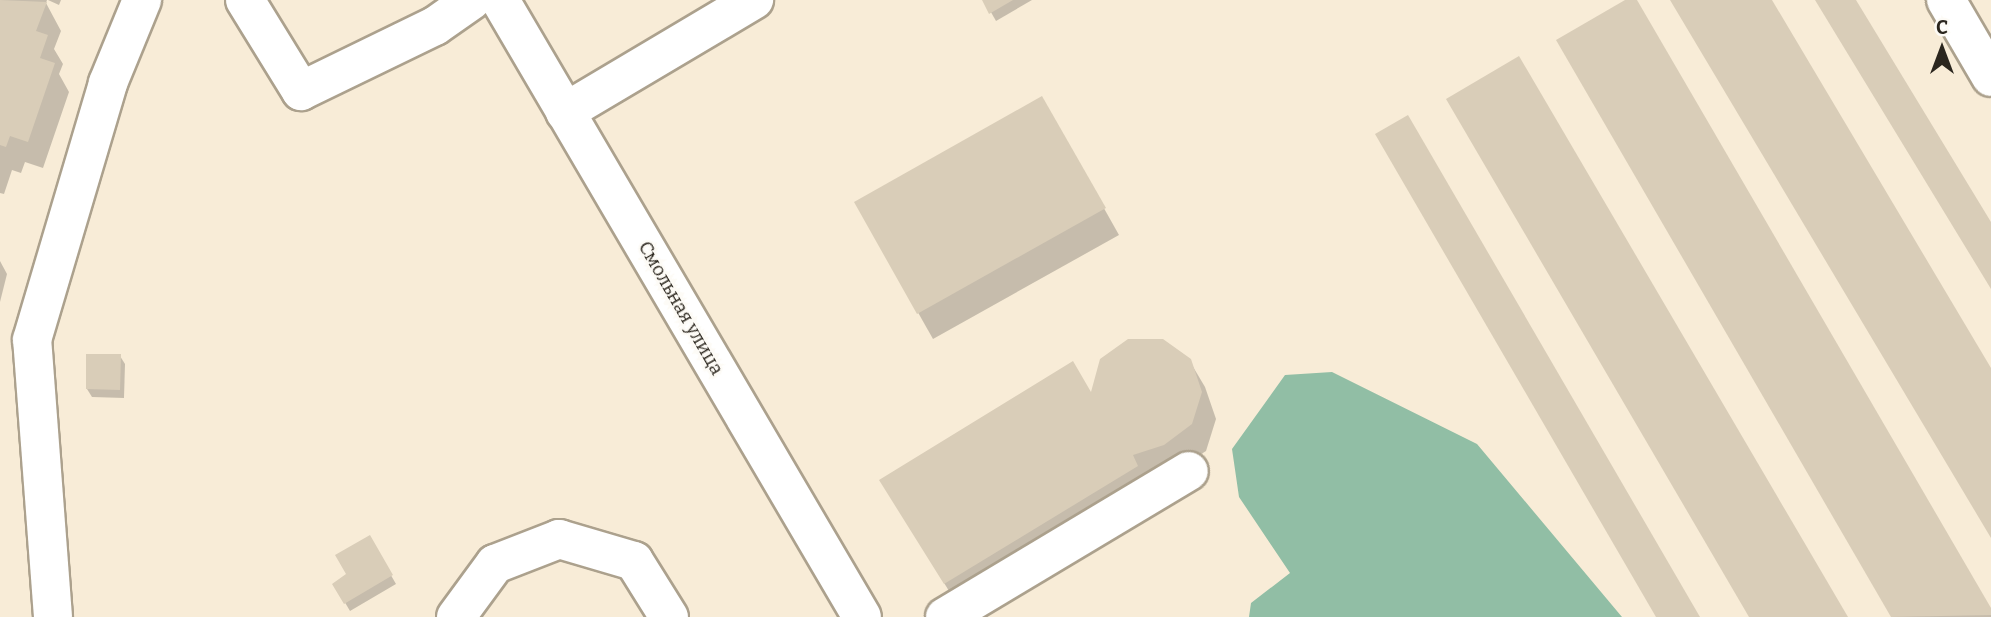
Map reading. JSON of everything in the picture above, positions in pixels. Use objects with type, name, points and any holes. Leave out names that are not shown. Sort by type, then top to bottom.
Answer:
[{"type":"street","points":[[53,617],[32,340],[108,83],[142,0]]},
{"type":"street","points":[[244,0],[301,91],[435,26],[472,0]]},
{"type":"street","name":"Смольная улица","points":[[499,0],[862,617]]},
{"type":"street","points":[[565,112],[754,0]]},
{"type":"street","points":[[1946,0],[1991,77]]},
{"type":"street","points":[[945,617],[1189,471]]},
{"type":"street","points":[[456,617],[495,564],[559,539],[634,561],[669,617]]},
{"type":"green space","points":[[1332,372],[1477,444],[1622,617],[1249,617],[1251,603],[1290,573],[1239,497],[1232,449],[1285,375]]},
{"type":"building","points":[[0,0],[47,2],[36,31],[48,35],[40,58],[55,63],[28,142],[10,136],[6,147],[0,145]]},
{"type":"building","points":[[982,0],[1013,0],[989,14]]},
{"type":"building","points":[[1625,0],[1637,0],[1991,608],[1991,615],[1891,617],[1556,40]]},
{"type":"building","points":[[1670,0],[1772,0],[1991,368],[1991,538]]},
{"type":"building","points":[[1815,0],[1856,0],[1991,222],[1991,289]]},
{"type":"building","points":[[1519,56],[1848,617],[1749,617],[1446,99]]},
{"type":"building","points":[[1042,96],[1106,208],[917,314],[854,202]]},
{"type":"building","points":[[1408,115],[1700,617],[1656,617],[1375,134]]},
{"type":"building","points":[[1128,339],[1163,339],[1191,359],[1202,392],[1192,424],[1164,445],[1133,455],[1138,466],[944,584],[879,480],[1073,361],[1091,392],[1100,359]]},
{"type":"building","points":[[86,354],[121,354],[120,390],[86,389]]},
{"type":"building","points":[[370,535],[393,575],[344,604],[332,584],[346,574],[335,555]]}]
